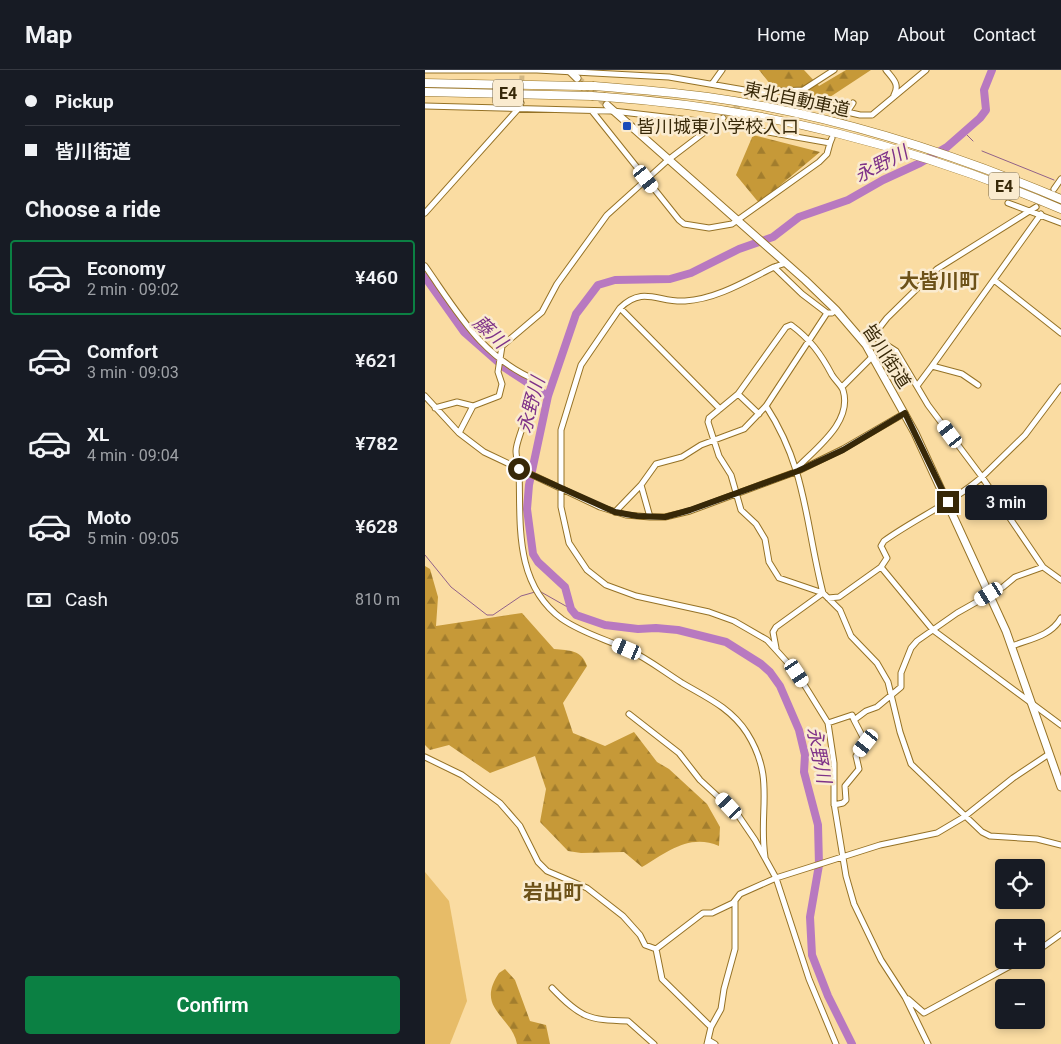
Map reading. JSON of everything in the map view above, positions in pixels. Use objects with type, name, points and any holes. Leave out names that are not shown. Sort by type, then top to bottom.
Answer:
[{"type":"highway","name":"東北自動車道","points":[[425,82],[594,86],[718,99],[791,112],[859,128],[956,157],[1061,199]]},
{"type":"highway","name":"東北自動車道","points":[[425,92],[591,96],[606,101],[708,107],[780,120],[850,135],[945,164],[1061,209]]},
{"type":"main road","points":[[570,71],[577,78]]},
{"type":"main road","name":"皆川街道","points":[[606,101],[613,111],[739,221],[836,310],[866,345],[905,413],[948,502],[1012,646],[1061,787]]},
{"type":"street","points":[[425,70],[522,72],[537,70],[669,77],[756,92],[803,90],[835,70]]},
{"type":"street","points":[[712,84],[722,70]]},
{"type":"street","points":[[886,70],[897,88],[892,98]]},
{"type":"street","points":[[853,103],[846,115],[872,115],[926,70]]},
{"type":"street","points":[[750,97],[756,92]]},
{"type":"street","points":[[425,106],[520,105],[613,111],[716,123],[831,140],[827,154],[819,162],[739,221],[729,226],[709,228],[684,224],[679,220],[592,111]]},
{"type":"street","points":[[425,212],[520,105]]},
{"type":"street","points":[[435,408],[457,402],[473,406],[499,396],[502,384],[498,372],[499,357],[505,343],[542,312],[557,284],[607,215],[668,160],[723,118]]},
{"type":"street","points":[[1054,189],[1060,183]]},
{"type":"street","points":[[1009,203],[1033,208],[1041,214],[1061,223]]},
{"type":"street","points":[[866,345],[887,318],[937,269],[1033,208]]},
{"type":"street","points":[[917,386],[1041,214]]},
{"type":"street","points":[[784,262],[708,298],[683,301],[641,296],[628,300],[620,308],[581,365],[567,404],[559,440],[559,488],[563,521],[569,543],[579,560],[597,580],[606,586],[636,596],[709,612],[750,629],[776,648],[797,673],[828,723],[834,763],[834,805],[846,876],[858,914],[881,960],[905,997],[928,1044]]},
{"type":"street","points":[[425,266],[473,335],[521,374],[539,382]]},
{"type":"street","points":[[774,268],[827,313],[832,314],[836,310]]},
{"type":"street","points":[[994,280],[1061,333]]},
{"type":"street","points":[[620,308],[720,408]]},
{"type":"street","points":[[615,512],[641,485],[657,464],[682,457],[701,445],[744,429],[766,406],[827,313]]},
{"type":"street","points":[[797,470],[834,430],[845,402],[843,387],[809,339],[791,325],[786,327],[738,394],[709,418],[708,422],[719,456],[731,475],[741,510],[756,524],[765,539],[773,571],[779,578],[823,593],[840,610],[851,636],[877,663],[888,682],[900,732],[911,764],[964,817],[990,836],[1037,839],[1061,845]]},
{"type":"street","points":[[874,337],[896,351],[928,405],[982,477],[1043,567],[1061,580]]},
{"type":"street","points":[[843,387],[873,356]]},
{"type":"street","points":[[932,366],[962,374],[978,385]]},
{"type":"street","points":[[828,598],[839,597],[881,567],[887,558],[881,546],[884,541],[928,512],[960,496],[982,477],[1025,435],[1061,387]]},
{"type":"street","points":[[738,394],[759,414]]},
{"type":"street","points":[[425,396],[459,434],[484,452],[615,512],[650,517],[665,517],[690,510],[797,470],[843,450],[905,413]]},
{"type":"street","points":[[459,434],[473,406]]},
{"type":"street","points":[[766,406],[780,428],[797,470],[823,593]]},
{"type":"street","points":[[520,421],[523,425],[516,450],[520,470],[519,527],[524,560],[535,587],[551,608],[581,631],[627,649],[653,663],[714,701],[731,714],[746,732],[757,753],[764,778],[766,796],[763,840],[765,857]]},
{"type":"street","points":[[641,485],[650,517]]},
{"type":"street","points":[[881,567],[933,630],[1032,706],[1061,725]]},
{"type":"street","points":[[854,720],[877,707],[901,687],[901,673],[911,648],[933,630],[1003,587],[1015,577],[1043,567]]},
{"type":"street","points":[[776,648],[773,632],[776,627],[823,593]]},
{"type":"street","points":[[1012,646],[1045,634],[1055,628],[1061,618]]},
{"type":"street","points":[[629,714],[684,758],[700,780],[738,815],[765,857],[776,878],[809,979],[836,1044]]},
{"type":"street","points":[[828,723],[852,715],[866,743],[856,756],[859,769],[845,786],[846,800],[843,803],[834,805]]},
{"type":"street","points":[[655,949],[703,912],[712,913],[735,901],[740,894],[776,878],[844,856],[937,833],[964,817],[1013,778],[1049,754]]},
{"type":"street","points":[[425,758],[462,775],[500,803],[520,826],[538,862],[547,872],[573,880],[587,888],[623,916],[640,935],[645,945],[655,949]]},
{"type":"street","points":[[715,1044],[708,1042],[711,1027],[721,1010],[724,989],[735,949],[735,901]]},
{"type":"street","points":[[1045,946],[1061,934]]},
{"type":"street","points":[[655,949],[662,979],[711,1027]]},
{"type":"street","points":[[905,997],[924,1013],[1005,969]]},
{"type":"street","points":[[552,988],[575,1010],[586,1017],[608,1022],[628,1021],[654,1044]]},
{"type":"shaded area","points":[[425,872],[449,901],[467,1001],[450,1044],[425,1044]]},
{"type":"green space","points":[[759,70],[804,70],[819,86],[846,70],[871,70],[830,97],[841,113],[771,85]]},
{"type":"green space","points":[[753,135],[820,152],[759,203],[736,175]]},
{"type":"green space","points":[[425,566],[430,569],[438,597],[436,626],[522,613],[554,649],[574,652],[582,656],[587,666],[563,703],[573,733],[605,746],[634,732],[657,762],[669,769],[707,804],[720,827],[719,846],[698,842],[688,843],[670,850],[642,867],[624,852],[581,853],[568,851],[540,822],[546,789],[535,756],[490,773],[449,745],[430,750],[425,745]]},
{"type":"green space","points":[[505,969],[515,980],[530,1021],[546,1025],[550,1044],[517,1044],[514,1034],[497,1011],[491,995],[493,985],[499,973]]},
{"type":"waterway","name":"永野川","points":[[852,1044],[828,996],[812,955],[810,917],[819,865],[818,825],[804,772],[805,755],[799,730],[780,686],[770,672],[761,664],[726,642],[678,630],[638,629],[605,625],[576,615],[571,609],[565,587],[538,562],[533,554],[527,509],[529,485],[548,396],[576,314],[598,285],[615,280],[670,279],[691,273],[739,249],[773,237],[799,217],[848,200],[883,180],[920,163],[947,147],[980,118],[986,110],[984,90],[992,70]]},
{"type":"waterway","points":[[964,132],[973,141]]},
{"type":"waterway","points":[[982,151],[1054,180]]},
{"type":"waterway","name":"藤川","points":[[425,277],[464,332],[505,368],[548,396]]},
{"type":"waterway","points":[[425,555],[451,587],[487,615],[493,615],[521,596],[535,592]]},
{"type":"waterway","points":[[541,592],[571,609]]},
{"type":"tunnel","points":[[521,103],[522,74]]},
{"type":"tunnel","points":[[577,78],[607,105]]},
{"type":"tunnel","points":[[723,118],[750,97]]},
{"type":"tunnel","points":[[1036,207],[1054,189]]},
{"type":"place","name":"皆川城東小学校入口","points":[[627,126]]},
{"type":"district","name":"大皆川町","points":[[939,281]]},
{"type":"district","name":"岩出町","points":[[553,892]]},
{"type":"route","points":[[519,469],[600,507],[615,512],[637,516],[665,517],[690,510],[798,471],[843,450],[905,413],[948,502]]}]
